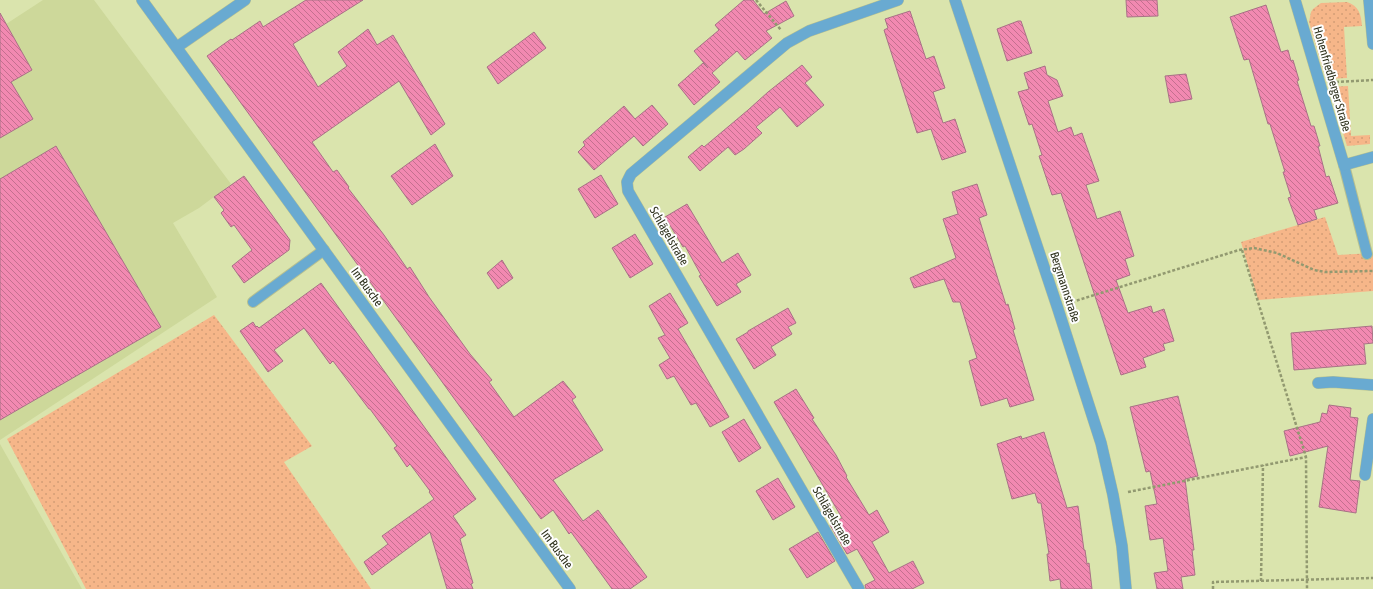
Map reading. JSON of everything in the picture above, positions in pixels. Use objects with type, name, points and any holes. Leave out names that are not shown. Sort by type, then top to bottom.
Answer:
[{"type":"street","name":"Im Busche","points":[[142,0],[570,589]]},
{"type":"street","points":[[177,47],[245,0]]},
{"type":"street","name":"Schlägelstraße","points":[[859,589],[628,191],[627,182],[631,174],[790,41],[809,31],[837,20],[898,0]]},
{"type":"street","name":"Bergmannstraße","points":[[955,0],[1101,443],[1113,495],[1122,546],[1126,589]]},
{"type":"street","name":"Hohenfriedberger Straße","points":[[1295,0],[1344,164]]},
{"type":"street","points":[[1369,0],[1373,44]]},
{"type":"street","points":[[1344,164],[1373,157]]},
{"type":"street","points":[[1318,383],[1333,382],[1373,385]]},
{"type":"street","points":[[1365,475],[1373,420]]},
{"type":"lane","name":"Hohenfriedberger Straße","points":[[1344,164],[1368,254]]},
{"type":"lane","points":[[253,302],[324,250]]},
{"type":"path","points":[[756,0],[790,41]]},
{"type":"path","points":[[1320,83],[1373,80]]},
{"type":"path","points":[[1057,306],[1242,250],[1254,248],[1277,253],[1314,270],[1325,272],[1373,271]]},
{"type":"path","points":[[1242,250],[1306,457],[1307,589]]},
{"type":"path","points":[[1113,495],[1306,457]]},
{"type":"path","points":[[1261,581],[1263,465]]},
{"type":"path","points":[[1214,589],[1213,582],[1373,578]]},
{"type":"shaded area","points":[[43,0],[94,0],[231,184],[199,208],[173,223],[217,297],[0,440],[0,28]]},
{"type":"shaded area","points":[[1347,2],[1359,11],[1362,26],[1344,27],[1347,78],[1326,79],[1309,22],[1311,12],[1321,3]]},
{"type":"shaded area","points":[[1348,86],[1351,136],[1370,135],[1370,144],[1347,146],[1329,87]]},
{"type":"shaded area","points":[[1325,217],[1338,255],[1373,253],[1373,291],[1258,300],[1241,242]]},
{"type":"shaded area","points":[[214,315],[312,446],[284,462],[371,589],[86,589],[7,439]]},
{"type":"shaded area","points":[[0,444],[82,589],[0,589]]},
{"type":"building","points":[[306,0],[363,0],[293,44],[318,87],[347,66],[338,52],[368,29],[377,45],[393,35],[445,124],[431,135],[399,81],[312,142],[333,172],[337,170],[349,187],[348,188],[384,235],[407,269],[410,267],[429,297],[470,354],[492,380],[489,382],[514,417],[563,381],[576,397],[572,400],[603,450],[553,480],[583,521],[598,510],[647,577],[630,589],[612,589],[571,532],[569,534],[553,510],[541,519],[207,56],[260,21],[263,27]]},
{"type":"building","points":[[744,0],[753,0],[764,14],[786,1],[794,16],[766,31],[772,38],[745,60],[737,51],[712,73],[720,82],[694,105],[678,85],[703,63],[708,68],[694,51],[719,30],[715,25]]},
{"type":"building","points":[[1126,0],[1157,0],[1158,16],[1127,17]]},
{"type":"building","points":[[1266,5],[1281,52],[1288,50],[1291,61],[1293,60],[1299,80],[1297,81],[1311,126],[1314,126],[1320,146],[1318,146],[1326,177],[1329,176],[1338,203],[1314,210],[1317,219],[1298,225],[1288,198],[1291,197],[1283,172],[1285,172],[1270,124],[1268,124],[1249,59],[1244,60],[1230,17]]},
{"type":"building","points":[[910,11],[926,59],[934,56],[945,88],[933,92],[943,123],[955,119],[966,152],[942,160],[931,129],[917,133],[884,30],[888,28],[885,19]]},
{"type":"building","points":[[0,13],[32,70],[11,82],[33,119],[0,138]]},
{"type":"building","points":[[1021,21],[1032,53],[1007,61],[997,29]]},
{"type":"building","points":[[534,32],[546,48],[498,84],[487,67]]},
{"type":"building","points":[[802,65],[812,77],[805,83],[824,105],[797,127],[780,107],[756,127],[762,133],[744,149],[735,155],[728,147],[700,171],[688,157],[702,145],[704,147]]},
{"type":"building","points":[[1045,66],[1047,75],[1057,80],[1063,96],[1048,101],[1058,132],[1071,127],[1074,136],[1082,133],[1099,181],[1086,185],[1097,219],[1120,211],[1134,256],[1125,259],[1130,275],[1116,280],[1128,313],[1151,306],[1153,313],[1164,309],[1174,341],[1163,344],[1165,350],[1143,358],[1146,367],[1121,375],[1061,193],[1052,195],[1039,156],[1042,155],[1032,124],[1029,125],[1018,92],[1029,89],[1024,73]]},
{"type":"building","points":[[1186,74],[1192,99],[1170,103],[1165,76]]},
{"type":"building","points":[[652,105],[668,124],[643,146],[634,136],[594,170],[578,152],[585,145],[583,142],[624,106],[635,119]]},
{"type":"building","points":[[435,144],[453,176],[412,205],[391,176]]},
{"type":"building","points":[[56,146],[161,327],[0,420],[0,179]]},
{"type":"building","points":[[601,175],[618,204],[595,218],[578,189]]},
{"type":"building","points":[[244,176],[290,240],[289,250],[244,283],[232,266],[252,250],[234,225],[231,227],[221,213],[224,210],[214,197]]},
{"type":"building","points":[[977,184],[987,215],[979,218],[1006,305],[1008,304],[1015,329],[1013,330],[1034,400],[1010,407],[1007,398],[981,406],[969,361],[977,358],[960,302],[953,302],[944,279],[914,288],[910,278],[956,258],[943,219],[958,214],[952,192]]},
{"type":"building","points":[[687,204],[722,263],[738,253],[751,275],[736,284],[741,292],[717,306],[699,276],[701,275],[685,246],[683,247],[665,217]]},
{"type":"building","points":[[635,234],[653,264],[630,278],[612,248]]},
{"type":"building","points":[[502,260],[513,278],[498,289],[487,273]]},
{"type":"building","points":[[321,283],[476,499],[453,516],[466,535],[460,539],[473,583],[471,584],[473,589],[447,589],[430,532],[372,575],[364,562],[388,544],[382,536],[434,499],[429,492],[430,491],[410,464],[407,467],[394,448],[397,446],[370,409],[333,361],[330,364],[304,328],[274,350],[283,361],[268,372],[240,331],[253,322],[256,327],[257,326],[259,328]]},
{"type":"building","points":[[670,293],[688,323],[678,329],[729,417],[710,427],[696,403],[691,405],[674,376],[667,379],[659,365],[670,358],[658,338],[665,335],[649,306]]},
{"type":"building","points":[[788,308],[796,323],[788,327],[792,334],[771,347],[776,355],[754,369],[736,339]]},
{"type":"building","points":[[1372,326],[1373,343],[1364,344],[1366,364],[1294,370],[1291,333]]},
{"type":"building","points":[[796,389],[814,418],[812,419],[836,455],[847,476],[846,477],[869,515],[877,510],[889,532],[872,542],[889,573],[913,561],[924,583],[912,589],[866,589],[865,585],[875,580],[857,549],[847,554],[830,525],[842,518],[774,402]]},
{"type":"building","points":[[1178,396],[1198,476],[1185,479],[1194,550],[1192,550],[1195,575],[1181,577],[1183,589],[1157,589],[1154,573],[1168,571],[1163,538],[1150,540],[1145,506],[1157,504],[1150,471],[1146,472],[1130,407]]},
{"type":"building","points":[[1329,405],[1351,408],[1350,417],[1358,418],[1350,480],[1360,481],[1356,513],[1319,507],[1328,446],[1290,456],[1284,431],[1320,422],[1322,413],[1327,414]]},
{"type":"building","points":[[744,419],[761,448],[739,462],[722,432]]},
{"type":"building","points":[[1044,432],[1067,508],[1078,506],[1084,550],[1087,564],[1089,563],[1092,589],[1061,589],[1060,579],[1050,581],[1047,554],[1049,554],[1041,503],[1038,503],[1035,493],[1012,499],[997,444],[1021,436],[1022,439]]},
{"type":"building","points":[[778,478],[795,507],[773,520],[756,491]]},
{"type":"building","points":[[818,532],[835,561],[807,578],[789,549]]}]
